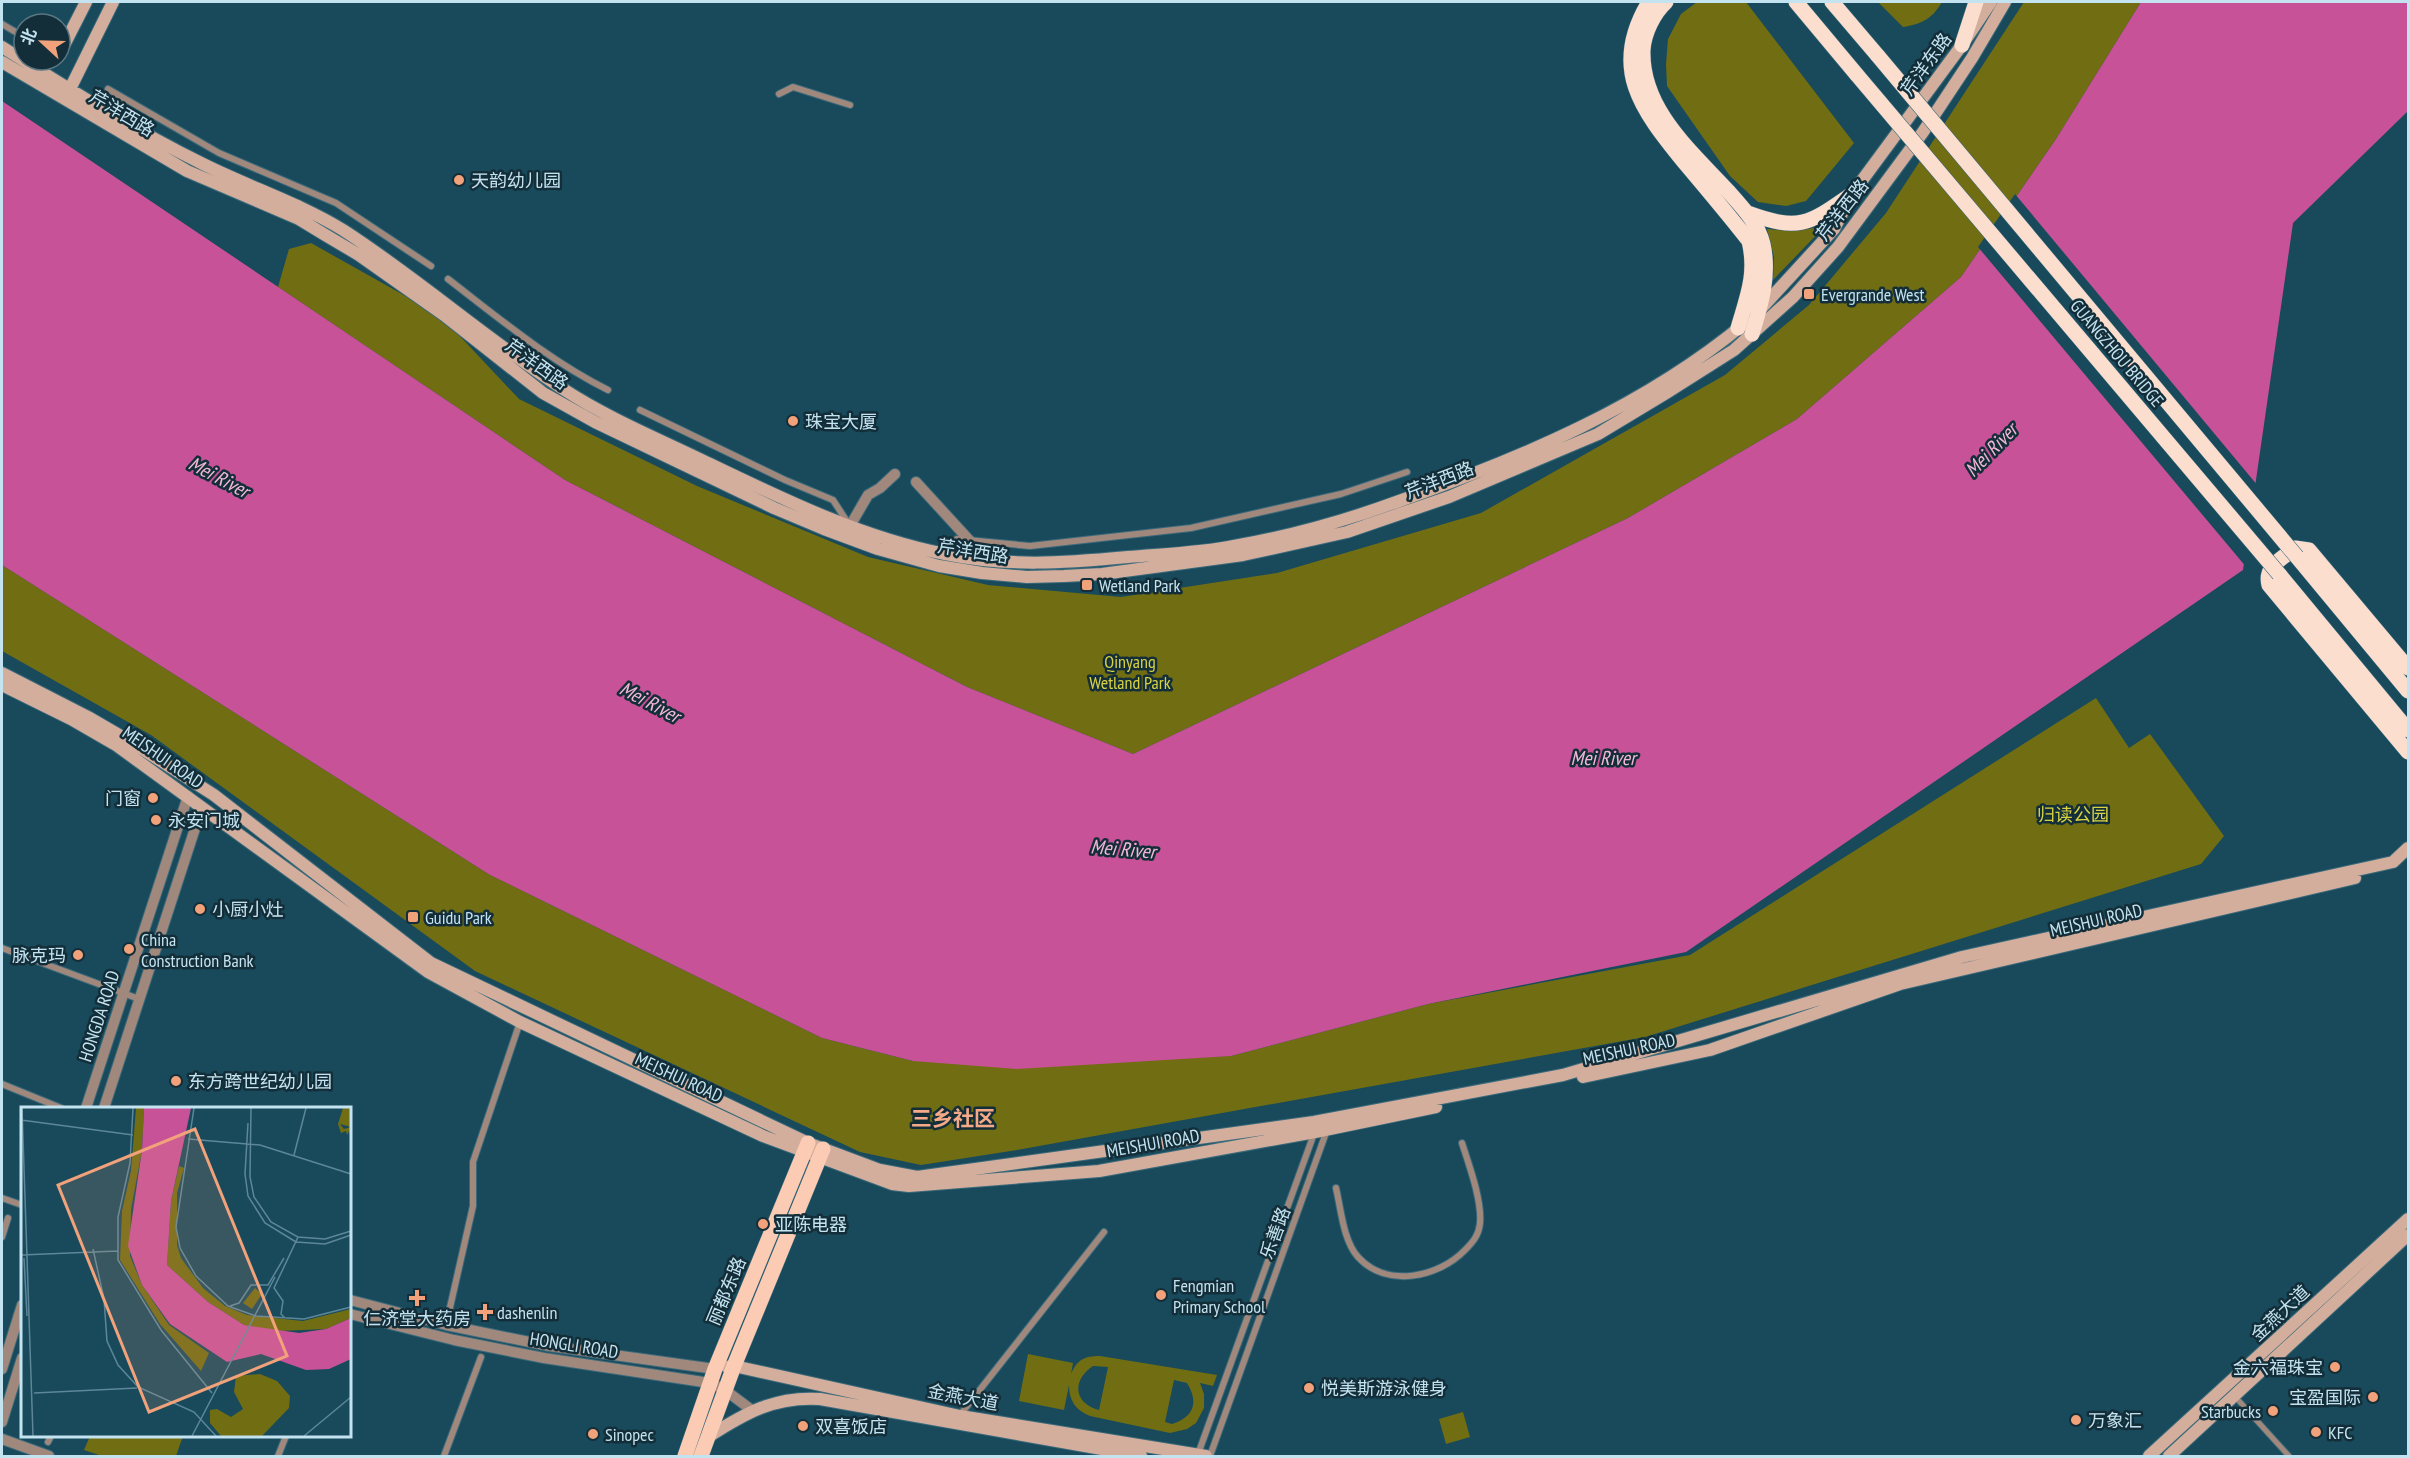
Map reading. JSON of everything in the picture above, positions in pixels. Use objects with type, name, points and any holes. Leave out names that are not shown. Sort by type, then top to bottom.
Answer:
[{"type":"highway","points":[[1649,2],[1637,20],[1631,42],[1629,64],[1632,83],[1654,125],[1749,241],[1753,260],[1745,331]]},
{"type":"highway","points":[[1666,2],[1651,22],[1644,44],[1643,67],[1649,89],[1660,113],[1748,213],[1762,242],[1766,262],[1765,283],[1759,311],[1745,331]]},
{"type":"highway","name":"GUANGZHOU BRIDGE","points":[[1796,2],[2409,730]]},
{"type":"highway","name":"GUANGZHOU BRIDGE","points":[[1832,2],[2409,691]]},
{"type":"highway","points":[[1962,45],[1976,2]]},
{"type":"highway","points":[[1748,213],[1777,224],[1802,223],[1820,217],[1852,194]]},
{"type":"highway","points":[[2409,668],[2309,550],[2295,548],[2269,568],[2267,576],[2269,585],[2409,752]]},
{"type":"main road","points":[[72,29],[86,2]]},
{"type":"main road","points":[[67,94],[113,2]]},
{"type":"main road","name":"芹洋东路","points":[[1888,147],[1991,2]]},
{"type":"main road","name":"芹洋东路","points":[[1923,132],[1972,58],[2005,2]]},
{"type":"main road","name":"芹洋西路","points":[[2,47],[45,80],[187,171],[299,219],[359,255],[444,315],[543,393],[595,423],[824,529],[878,549],[939,566],[1027,577],[1102,574],[1243,555],[1347,532],[1449,497],[1598,434],[1734,350],[1745,331]]},
{"type":"main road","name":"芹洋西路","points":[[2,62],[45,80]]},
{"type":"main road","points":[[45,80],[49,72]]},
{"type":"main road","name":"芹洋西路","points":[[67,94],[195,160],[305,209],[338,227],[567,392],[603,412],[765,490],[850,526],[942,554],[1018,564],[1061,563],[1242,545],[1351,518],[1482,472],[1575,431],[1661,383],[1745,331],[1793,297],[1838,247],[1923,132]]},
{"type":"main road","name":"芹洋西路","points":[[1759,311],[1834,229],[1852,194],[1888,147]]},
{"type":"main road","name":"MEISHUI ROAD","points":[[2,673],[132,741],[214,795],[431,963],[806,1148]]},
{"type":"main road","name":"MEISHUI ROAD","points":[[2,685],[71,719],[116,746],[428,972],[520,1022],[763,1136],[806,1148],[892,1184],[909,1186],[1099,1171],[1563,1075],[1962,957],[2393,862],[2408,852]]},
{"type":"main road","name":"MEISHUI ROAD","points":[[822,1154],[880,1170],[917,1177],[1321,1126]]},
{"type":"main road","name":"丽都东路","points":[[685,1456],[713,1376],[806,1148]]},
{"type":"main road","name":"丽都东路","points":[[701,1456],[734,1366],[822,1154]]},
{"type":"main road","name":"金燕大道","points":[[2149,1456],[2409,1220]]},
{"type":"main road","name":"金燕大道","points":[[2169,1456],[2407,1239]]},
{"type":"main road","name":"金燕大道","points":[[713,1376],[734,1366],[960,1416],[1205,1456]]},
{"type":"main road","points":[[788,1399],[787,1389],[790,1378]]},
{"type":"main road","name":"金燕大道","points":[[708,1437],[753,1411],[788,1399],[820,1399],[1141,1456]]},
{"type":"street","points":[[779,94],[793,87],[850,105]]},
{"type":"street","points":[[108,89],[219,153],[336,203],[431,266]]},
{"type":"street","points":[[448,279],[548,356],[575,374],[608,390]]},
{"type":"street","points":[[640,410],[785,480],[833,500],[850,526],[868,495],[880,488],[895,474]]},
{"type":"street","points":[[957,539],[1030,546],[1191,528],[1341,494],[1407,472]]},
{"type":"street","points":[[916,482],[970,541]]},
{"type":"street","name":"HONGDA ROAD","points":[[86,1107],[188,796]]},
{"type":"street","name":"HONGDA ROAD","points":[[104,1107],[202,807]]},
{"type":"street","points":[[2,948],[139,999]]},
{"type":"street","points":[[446,1325],[473,1206],[473,1162],[520,1022]]},
{"type":"street","points":[[2,1084],[59,1107]]},
{"type":"street","name":"乐善路","points":[[1205,1456],[1321,1126]]},
{"type":"street","name":"乐善路","points":[[1205,1456],[1321,1126]]},
{"type":"street","points":[[1336,1188],[1347,1234],[1358,1257],[1375,1270],[1399,1276],[1418,1276],[1438,1270],[1459,1257],[1476,1240],[1480,1223],[1474,1183],[1462,1143]]},
{"type":"street","points":[[2,1198],[21,1205]]},
{"type":"street","points":[[2,1237],[8,1218]]},
{"type":"street","points":[[960,1416],[1104,1232]]},
{"type":"street","name":"HONGLI ROAD","points":[[351,1300],[446,1325],[713,1376],[725,1389],[753,1411]]},
{"type":"street","points":[[2,1370],[21,1308]]},
{"type":"street","name":"HONGLI ROAD","points":[[351,1314],[454,1340],[522,1353],[713,1376]]},
{"type":"street","points":[[444,1456],[481,1357]]},
{"type":"street","points":[[2,1422],[21,1361]]},
{"type":"street","points":[[2239,1401],[2289,1456]]},
{"type":"street","points":[[278,1456],[286,1437]]},
{"type":"street","points":[[2,1439],[50,1456]]},
{"type":"green space","points":[[1697,2],[1746,2],[1854,143],[1806,201],[1786,206],[1758,202],[1730,176],[1667,86],[1668,39],[1681,14]]},
{"type":"green space","points":[[1878,2],[1942,2],[1926,20],[1903,27]]},
{"type":"green space","name":"Qinyang Wetland Park","points":[[2024,2],[2141,2],[2056,139],[1961,277],[1797,419],[1628,518],[1133,754],[967,687],[565,480],[278,287],[289,249],[311,243],[441,316],[519,399],[697,486],[868,557],[988,585],[1121,597],[1277,573],[1481,513],[1725,375],[1809,305],[1886,213]]},
{"type":"green space","points":[[1825,226],[1773,280],[1774,257],[1767,229],[1796,231]]},
{"type":"green space","name":"归读公园","points":[[2,565],[490,875],[822,1038],[913,1061],[1231,1056],[1428,1004],[1690,955],[2096,698],[2129,748],[2150,734],[2224,836],[2201,864],[1645,1037],[1017,1150],[921,1165],[860,1152],[475,971],[151,735],[2,651]]},
{"type":"green space","points":[[1028,1354],[1073,1363],[1071,1374],[1082,1360],[1100,1356],[1217,1375],[1213,1386],[1200,1383],[1204,1394],[1204,1408],[1196,1423],[1187,1429],[1170,1433],[1085,1414],[1074,1404],[1069,1385],[1064,1410],[1019,1401]],"holes":[[[1093,1366],[1108,1367],[1099,1410],[1084,1402],[1078,1391],[1081,1378]],[[1174,1380],[1187,1383],[1193,1396],[1193,1402],[1190,1413],[1172,1424],[1165,1422]]]},
{"type":"green space","points":[[1463,1412],[1470,1437],[1446,1444],[1439,1419]]},
{"type":"green space","points":[[90,1437],[183,1437],[176,1456],[102,1456],[84,1450]]},
{"type":"water","name":"Mei River","points":[[2141,2],[2408,2],[2408,111],[2293,223],[2243,570],[1686,952],[1428,1004],[1231,1056],[1017,1069],[913,1061],[822,1038],[490,875],[2,565],[2,101],[565,480],[967,687],[1133,754],[1628,518],[1797,419],[1961,277],[2056,139]]},
{"type":"pier","points":[[2015,194],[2258,486],[2247,568],[1978,247]]},
{"type":"place","name":"天韵幼儿园","points":[[459,180]]},
{"type":"place","name":"Evergrande West","points":[[1809,294]]},
{"type":"place","name":"珠宝大厦","points":[[793,421]]},
{"type":"place","name":"Wetland Park","points":[[1087,585]]},
{"type":"place","name":"门窗","points":[[153,798]]},
{"type":"place","name":"永安门城","points":[[156,820]]},
{"type":"place","name":"小厨小灶","points":[[200,909]]},
{"type":"place","name":"Guidu Park","points":[[413,917]]},
{"type":"place","name":"China Construction Bank","points":[[129,949]]},
{"type":"place","name":"脉克玛","points":[[78,955]]},
{"type":"place","name":"东方跨世纪幼儿园","points":[[176,1081]]},
{"type":"place","name":"亚陈电器","points":[[763,1224]]},
{"type":"place","name":"Fengmian Primary School","points":[[1161,1295]]},
{"type":"place","name":"仁济堂大药房","points":[[417,1298]]},
{"type":"place","name":"dashenlin","points":[[485,1312]]},
{"type":"place","name":"金六福珠宝","points":[[2335,1367]]},
{"type":"place","name":"悦美斯游泳健身","points":[[1309,1388]]},
{"type":"place","name":"宝盈国际","points":[[2373,1397]]},
{"type":"place","name":"Starbucks","points":[[2273,1411]]},
{"type":"place","name":"万象汇","points":[[2076,1420]]},
{"type":"place","name":"双喜饭店","points":[[803,1426]]},
{"type":"place","name":"KFC","points":[[2316,1432]]},
{"type":"place","name":"Sinopec","points":[[593,1434]]},
{"type":"district","name":"三乡社区","points":[[953,1118]]}]
